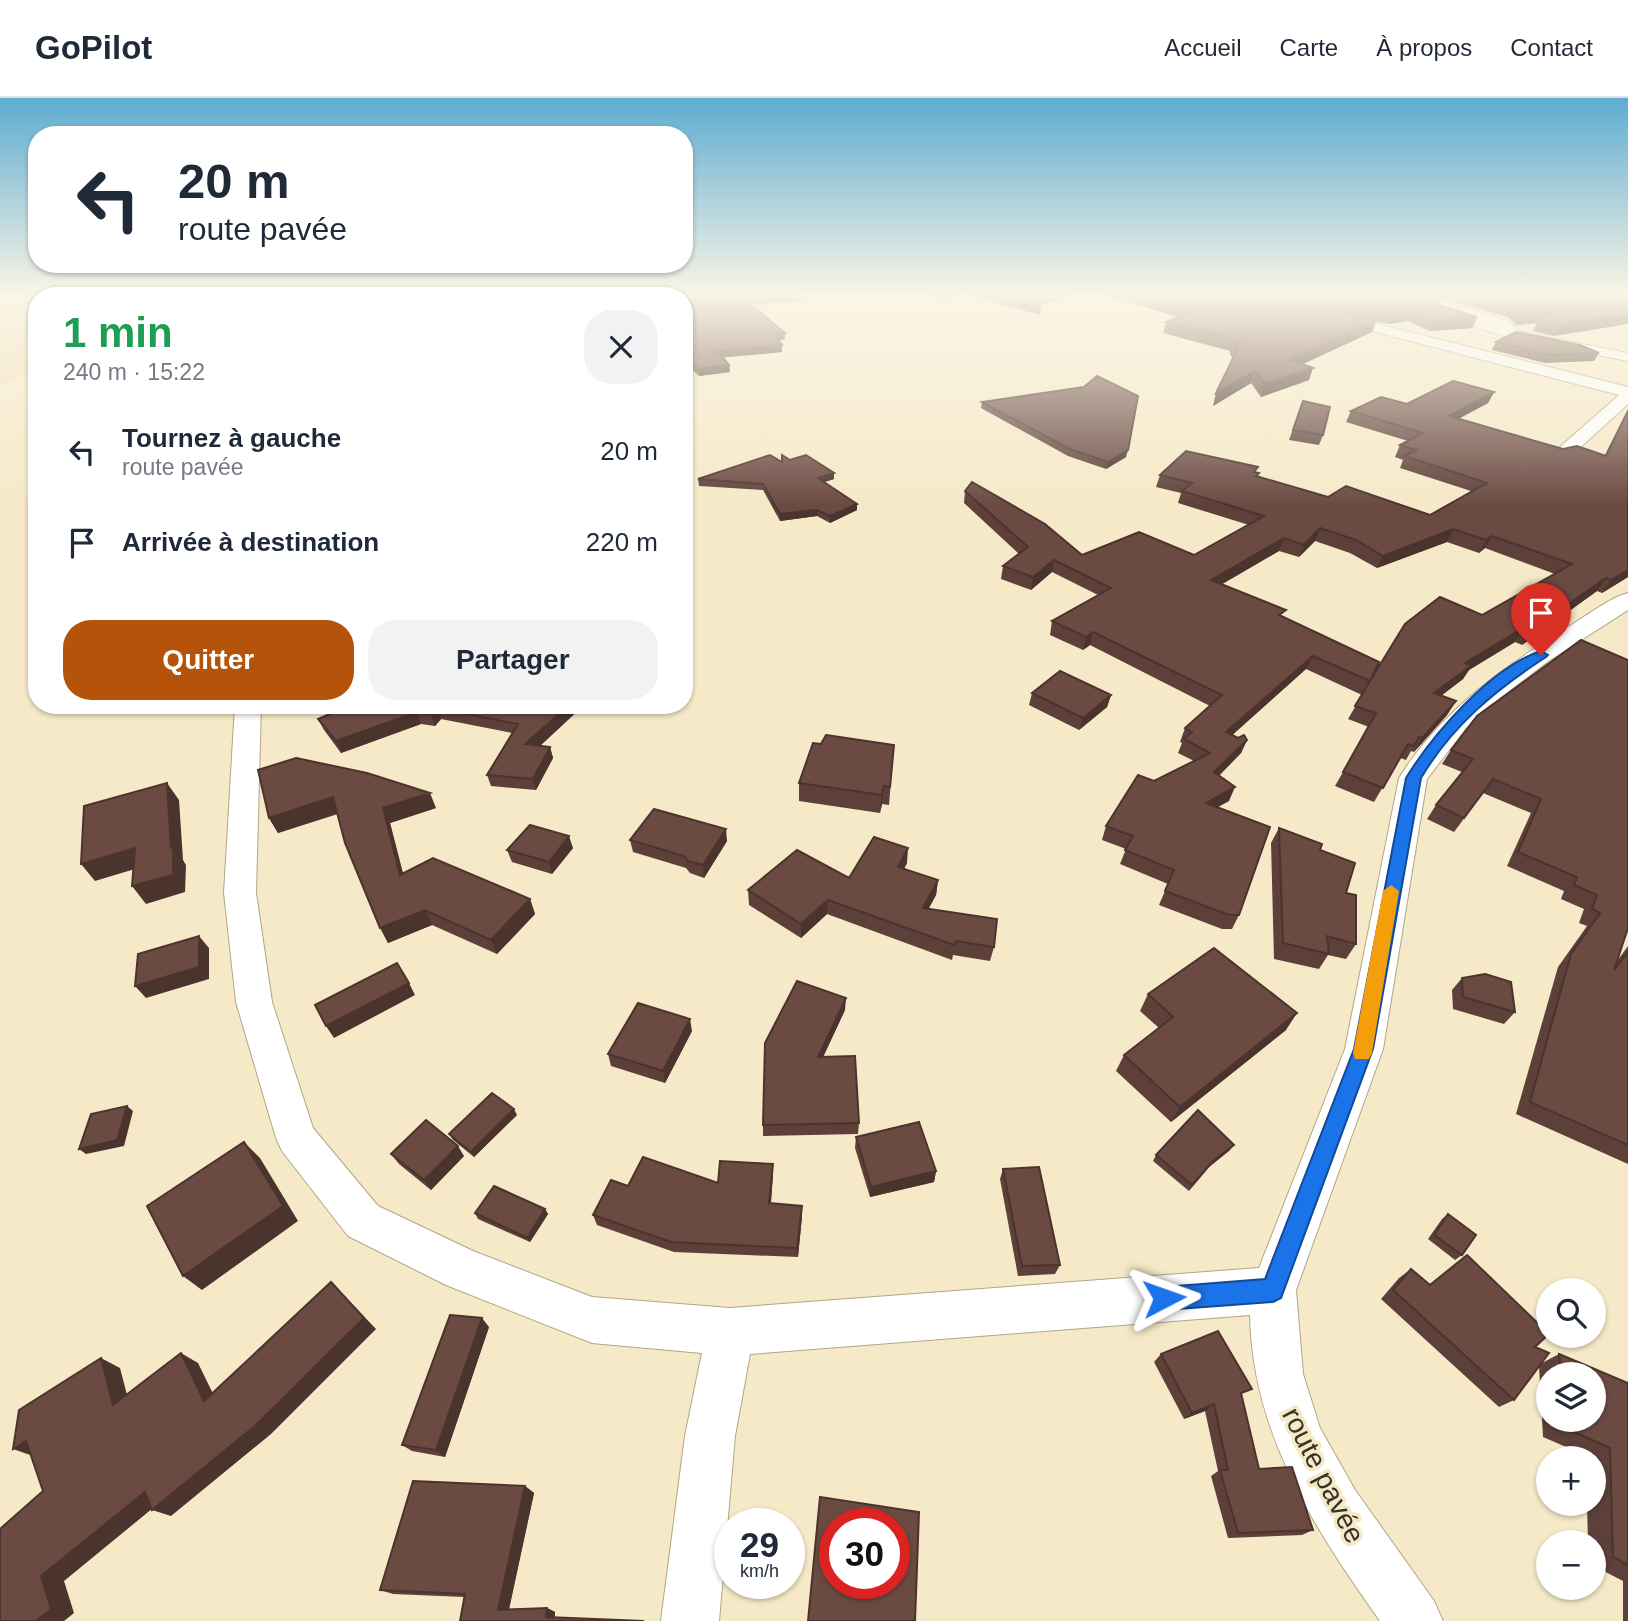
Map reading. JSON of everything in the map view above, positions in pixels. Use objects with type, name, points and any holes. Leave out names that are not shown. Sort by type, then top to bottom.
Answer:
[{"type":"street","points":[[1514,364],[1628,394]]},
{"type":"street","points":[[1566,452],[1628,394]]},
{"type":"street","name":"route pavée","points":[[1414,1621],[1360,1547],[1304,1449],[1281,1387],[1273,1331],[1273,1290],[1364,1049],[1413,778],[1433,746],[1498,682],[1628,600]]},
{"type":"street","points":[[248,714],[240,893],[254,1002],[296,1138],[363,1221],[462,1269],[592,1320],[730,1332],[1273,1290]]},
{"type":"street","points":[[690,1621],[710,1436],[730,1332]]},
{"type":"shaded area","points":[[0,364],[28,364],[28,371],[0,385]]},
{"type":"building","points":[[693,364],[729,365],[699,369]]},
{"type":"building","points":[[1230,364],[1302,364],[1313,368],[1265,384],[1255,371],[1216,393]]},
{"type":"building","points":[[1097,376],[1138,396],[1128,450],[1108,462],[1070,449],[982,402],[1084,387]]},
{"type":"building","points":[[1453,381],[1494,392],[1449,416],[1563,449],[1577,446],[1606,456],[1628,411],[1628,570],[1611,580],[1606,578],[1530,631],[1523,628],[1465,663],[1471,666],[1434,693],[1456,701],[1422,738],[1419,737],[1414,746],[1408,744],[1383,788],[1343,772],[1376,713],[1355,706],[1370,681],[1313,656],[1226,732],[1238,738],[1244,735],[1247,740],[1214,772],[1235,787],[1206,803],[1270,827],[1239,915],[1229,915],[1165,891],[1174,870],[1125,850],[1133,836],[1106,826],[1138,775],[1154,781],[1210,753],[1184,739],[1192,732],[1185,728],[1222,695],[1093,632],[1086,637],[1052,621],[1111,588],[1054,560],[1033,577],[1003,566],[1028,547],[965,491],[972,482],[1045,524],[1082,555],[1139,532],[1194,555],[1264,516],[1182,491],[1192,483],[1160,475],[1186,451],[1258,467],[1254,472],[1259,473],[1256,476],[1328,497],[1346,486],[1430,515],[1487,483],[1405,456],[1416,450],[1400,445],[1423,433],[1351,411],[1381,397],[1407,404]],"holes":[[[1320,528],[1356,540],[1383,556],[1453,529],[1486,540],[1492,536],[1572,564],[1482,615],[1440,597],[1405,624],[1370,681],[1379,662],[1279,615],[1286,610],[1211,580],[1284,538],[1304,545]]]},
{"type":"building","points":[[1303,401],[1330,407],[1323,435],[1293,430]]},
{"type":"building","points":[[770,455],[782,462],[782,455],[790,460],[806,455],[834,473],[818,478],[857,504],[830,516],[817,510],[780,514],[763,484],[698,479]]},
{"type":"building","points":[[1581,640],[1628,660],[1628,928],[1614,970],[1628,952],[1628,1145],[1530,1102],[1571,954],[1600,913],[1592,909],[1597,895],[1574,885],[1577,877],[1518,852],[1541,799],[1493,779],[1464,818],[1436,805],[1473,759],[1451,750],[1477,716]]},
{"type":"building","points":[[1060,671],[1111,695],[1083,718],[1032,693]]},
{"type":"building","points":[[330,714],[411,714],[336,741],[318,719]]},
{"type":"building","points":[[467,714],[559,714],[525,744],[550,747],[533,779],[487,775],[518,724]]},
{"type":"building","points":[[826,735],[894,745],[890,787],[884,786],[882,795],[799,783],[813,743],[821,744]]},
{"type":"building","points":[[296,758],[367,773],[430,793],[383,808],[400,875],[433,858],[530,899],[491,940],[425,910],[380,928],[345,843],[333,797],[269,818],[258,770]]},
{"type":"building","points":[[167,783],[173,875],[132,886],[135,848],[81,864],[84,806]]},
{"type":"building","points":[[654,809],[726,829],[703,865],[688,861],[684,856],[630,840]]},
{"type":"building","points":[[530,825],[569,836],[549,862],[507,850]]},
{"type":"building","points":[[1279,828],[1322,844],[1320,850],[1355,863],[1346,893],[1356,895],[1356,944],[1327,936],[1329,954],[1283,943]]},
{"type":"building","points":[[874,837],[908,848],[898,867],[938,880],[923,908],[997,919],[994,947],[956,941],[954,945],[828,900],[801,924],[748,890],[797,850],[849,878]]},
{"type":"building","points":[[199,936],[199,967],[135,986],[138,954]]},
{"type":"building","points":[[1214,948],[1297,1013],[1180,1107],[1124,1055],[1173,1017],[1148,994]]},
{"type":"building","points":[[397,963],[409,983],[326,1026],[315,1005]]},
{"type":"building","points":[[1485,974],[1511,982],[1515,1012],[1463,997],[1462,978]]},
{"type":"building","points":[[797,981],[846,998],[818,1057],[855,1056],[859,1123],[763,1125],[765,1043]]},
{"type":"building","points":[[638,1003],[690,1019],[663,1071],[608,1054]]},
{"type":"building","points":[[492,1093],[514,1109],[471,1152],[449,1134]]},
{"type":"building","points":[[127,1106],[117,1140],[79,1149],[91,1114]]},
{"type":"building","points":[[1198,1110],[1234,1145],[1213,1161],[1192,1185],[1156,1155]]},
{"type":"building","points":[[426,1120],[458,1146],[424,1180],[391,1154]]},
{"type":"building","points":[[919,1122],[936,1171],[871,1187],[856,1137]]},
{"type":"building","points":[[244,1142],[283,1206],[183,1276],[147,1206]]},
{"type":"building","points":[[643,1157],[718,1183],[720,1161],[773,1164],[769,1203],[802,1206],[797,1248],[671,1242],[593,1215],[611,1180],[628,1186]]},
{"type":"building","points":[[1039,1167],[1060,1265],[1022,1266],[1003,1169]]},
{"type":"building","points":[[494,1186],[545,1209],[527,1238],[475,1213]]},
{"type":"building","points":[[1448,1214],[1476,1235],[1462,1255],[1434,1235]]},
{"type":"building","points":[[1467,1255],[1536,1321],[1535,1347],[1549,1353],[1542,1362],[1536,1362],[1536,1370],[1514,1400],[1393,1290],[1411,1269],[1430,1285]]},
{"type":"building","points":[[331,1282],[364,1318],[256,1425],[152,1510],[145,1492],[41,1576],[51,1609],[36,1621],[0,1621],[0,1529],[43,1491],[26,1441],[13,1449],[19,1410],[101,1358],[113,1405],[181,1353],[204,1401]]},
{"type":"building","points":[[450,1315],[482,1318],[436,1450],[402,1445]]},
{"type":"building","points":[[1218,1331],[1252,1389],[1241,1393],[1259,1469],[1292,1467],[1313,1530],[1238,1533],[1220,1470],[1228,1470],[1214,1404],[1192,1413],[1161,1354]]},
{"type":"building","points":[[1559,1354],[1578,1362],[1560,1362]]},
{"type":"building","points":[[1606,1374],[1628,1383],[1628,1565],[1613,1557],[1610,1448],[1574,1432],[1606,1432]]},
{"type":"building","points":[[413,1481],[525,1486],[498,1610],[547,1608],[546,1617],[644,1621],[460,1621],[465,1594],[380,1590]]},
{"type":"building","points":[[820,1497],[893,1508],[819,1508],[819,1599],[910,1599],[910,1511],[919,1512],[915,1621],[808,1621]]},
{"type":"slow traffic","points":[[1362,1053],[1391,891]]},
{"type":"route","points":[[1164,1298],[1273,1290],[1364,1049],[1400,838],[1413,778],[1433,746],[1469,708],[1498,682],[1541,655]]}]
